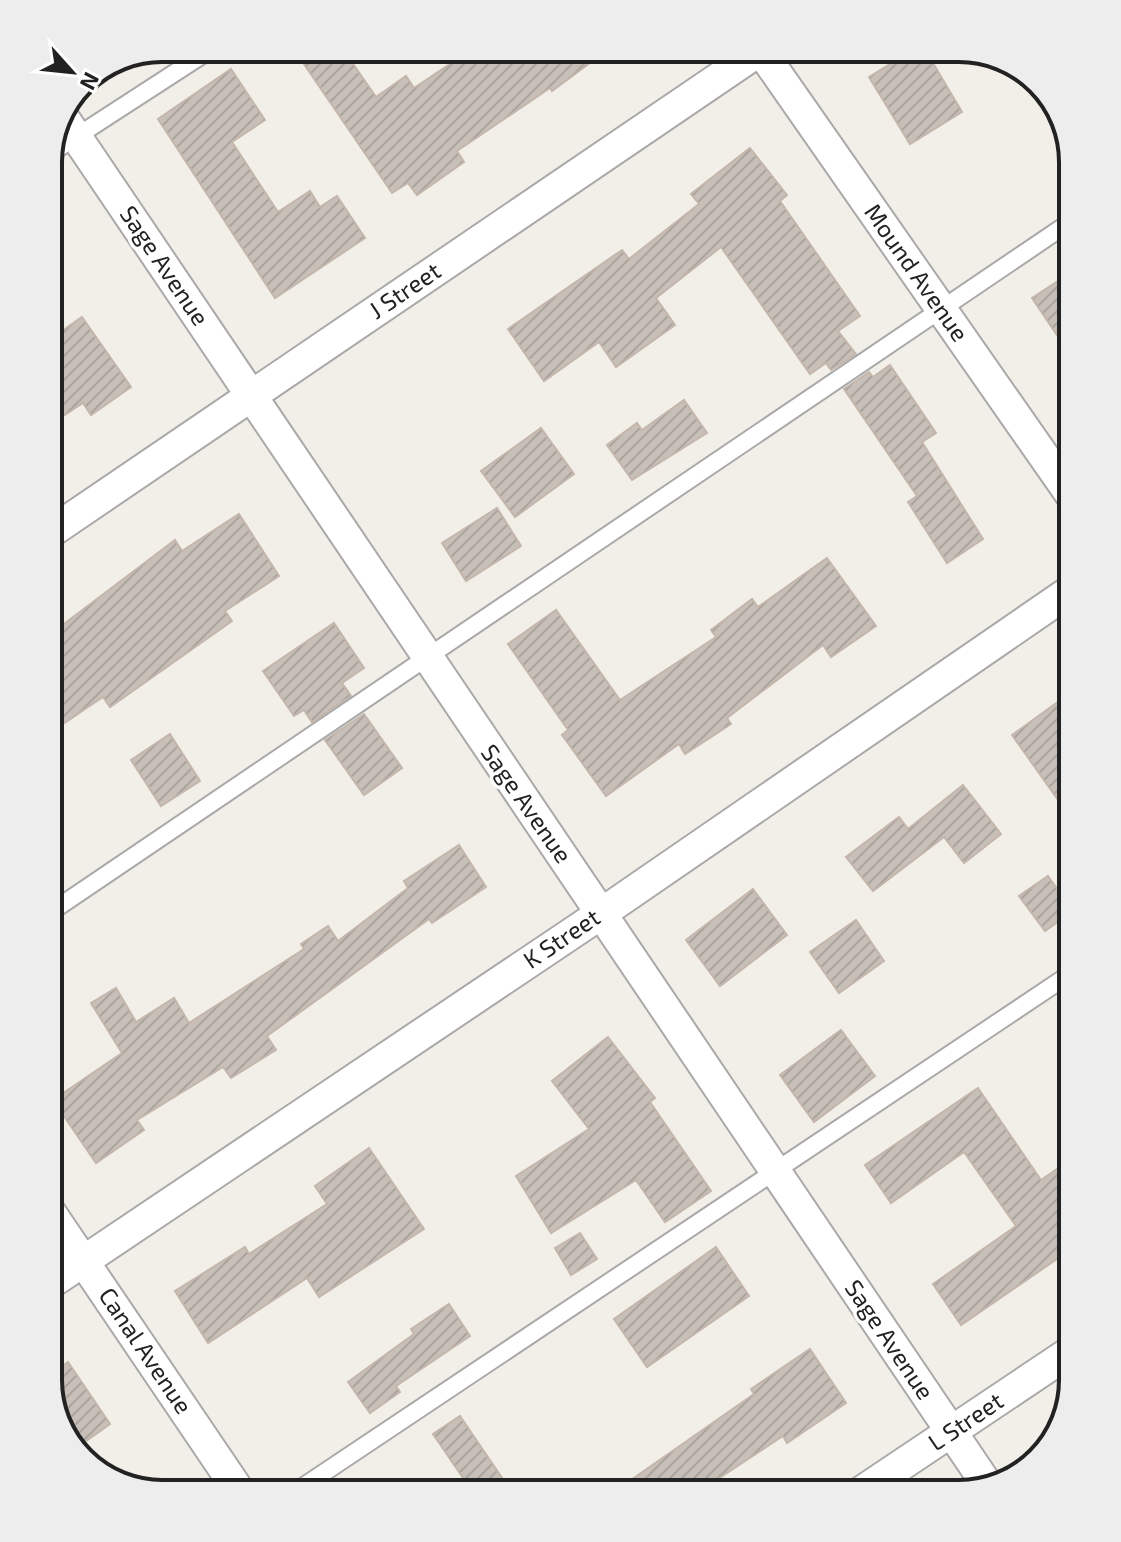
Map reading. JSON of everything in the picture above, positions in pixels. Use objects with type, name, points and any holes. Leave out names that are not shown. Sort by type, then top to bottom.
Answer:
[{"type":"street","name":"J Street","points":[[62,524],[742,62]]},
{"type":"street","name":"Mound Avenue","points":[[770,62],[1059,478]]},
{"type":"street","name":"Sage Avenue","points":[[70,128],[982,1477]]},
{"type":"street","name":"K Street","points":[[62,1276],[602,913],[1059,599]]},
{"type":"street","name":"Canal Avenue","points":[[62,1229],[232,1480]]},
{"type":"street","name":"L Street","points":[[879,1480],[1059,1359]]},
{"type":"lane","points":[[70,128],[188,62]]},
{"type":"lane","points":[[62,904],[1059,229]]},
{"type":"lane","points":[[313,1480],[776,1174],[1059,982]]},
{"type":"building","points":[[303,62],[352,62],[376,97],[406,76],[414,88],[453,62],[591,62],[552,91],[550,88],[457,151],[464,162],[417,195],[408,183],[392,193]]},
{"type":"building","points":[[893,62],[932,62],[962,112],[910,144],[869,77]]},
{"type":"building","points":[[231,69],[265,120],[232,142],[278,212],[310,191],[320,207],[337,196],[365,238],[275,298],[158,119]]},
{"type":"building","points":[[750,148],[787,195],[780,201],[860,316],[838,331],[856,354],[831,370],[826,363],[810,374],[721,247],[656,298],[675,325],[616,367],[599,342],[544,381],[508,329],[622,250],[629,259],[699,204],[691,194]]},
{"type":"building","points":[[1059,280],[1059,338],[1032,298]]},
{"type":"building","points":[[82,317],[131,387],[91,415],[83,403],[62,417],[62,331]]},
{"type":"building","points":[[890,365],[936,433],[922,442],[983,539],[947,563],[908,502],[917,496],[844,389],[869,372],[873,377]]},
{"type":"building","points":[[684,400],[707,433],[632,480],[607,445],[637,423],[642,430]]},
{"type":"building","points":[[541,428],[574,474],[515,517],[481,471]]},
{"type":"building","points":[[497,508],[521,546],[466,581],[442,543]]},
{"type":"building","points":[[239,514],[279,576],[225,611],[232,621],[110,707],[103,697],[62,725],[62,625],[175,540],[182,551]]},
{"type":"building","points":[[827,558],[876,626],[831,657],[823,645],[727,718],[731,724],[685,754],[679,744],[606,796],[562,735],[568,730],[508,644],[556,610],[620,700],[716,637],[711,630],[752,599],[758,607]]},
{"type":"building","points":[[334,623],[364,668],[342,683],[351,696],[312,722],[304,710],[294,716],[263,671]]},
{"type":"building","points":[[1059,701],[1059,801],[1012,735]]},
{"type":"building","points":[[364,714],[402,768],[364,795],[325,740]]},
{"type":"building","points":[[170,734],[200,781],[161,806],[131,760]]},
{"type":"building","points":[[963,785],[1001,834],[964,863],[944,837],[873,891],[846,857],[899,817],[908,829]]},
{"type":"building","points":[[459,845],[486,887],[432,923],[429,919],[267,1036],[276,1050],[231,1078],[223,1067],[137,1120],[144,1130],[96,1163],[62,1113],[62,1094],[122,1053],[91,1003],[116,988],[136,1022],[174,998],[189,1023],[304,949],[301,944],[328,926],[338,941],[408,888],[404,881]]},
{"type":"building","points":[[1048,876],[1059,891],[1059,921],[1045,931],[1019,896]]},
{"type":"building","points":[[753,889],[787,935],[720,986],[686,940]]},
{"type":"building","points":[[856,920],[884,961],[839,993],[810,952]]},
{"type":"building","points":[[841,1030],[875,1076],[814,1122],[780,1075]]},
{"type":"building","points":[[608,1037],[655,1098],[650,1102],[711,1191],[665,1222],[636,1180],[551,1233],[516,1176],[589,1129],[552,1081]]},
{"type":"building","points":[[978,1088],[1041,1180],[1059,1168],[1059,1258],[961,1325],[933,1284],[1016,1226],[964,1152],[891,1203],[865,1165]]},
{"type":"building","points":[[369,1148],[424,1229],[319,1297],[307,1278],[208,1343],[175,1291],[245,1247],[249,1254],[327,1204],[315,1186]]},
{"type":"building","points":[[580,1233],[597,1259],[571,1275],[555,1248]]},
{"type":"building","points":[[716,1247],[749,1296],[647,1367],[614,1319]]},
{"type":"building","points":[[449,1304],[470,1336],[396,1386],[400,1392],[370,1413],[348,1382],[414,1334],[411,1329]]},
{"type":"building","points":[[810,1349],[846,1403],[787,1443],[783,1436],[716,1480],[631,1480],[754,1394],[751,1389]]},
{"type":"building","points":[[68,1362],[110,1424],[84,1442],[75,1430],[65,1406],[62,1366]]},
{"type":"building","points":[[460,1416],[503,1480],[464,1480],[433,1434]]}]
